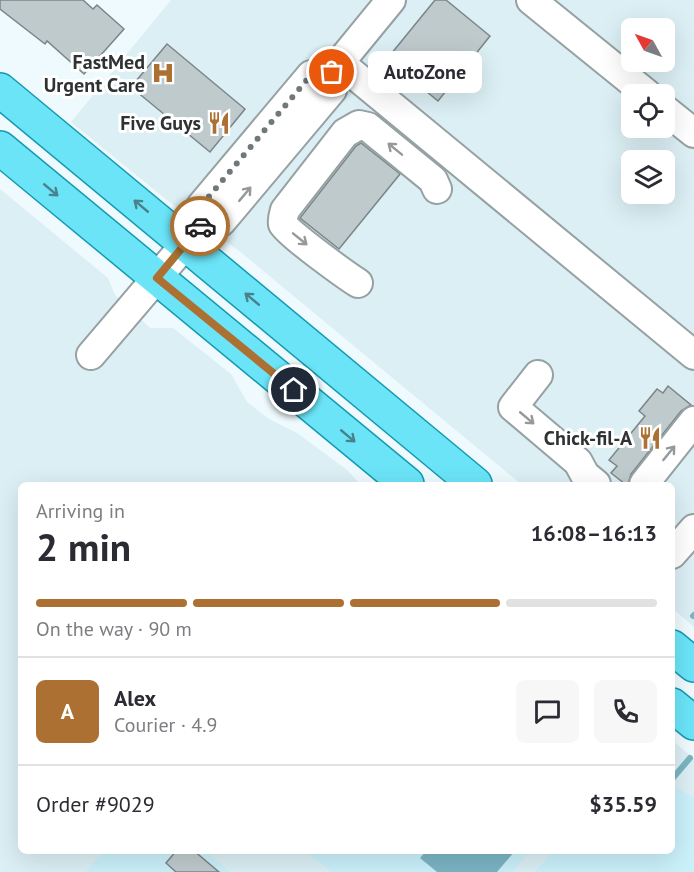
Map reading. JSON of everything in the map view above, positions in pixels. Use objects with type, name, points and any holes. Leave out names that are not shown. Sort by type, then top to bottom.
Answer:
[{"type":"main road","points":[[0,90],[193,235],[474,482]]},
{"type":"main road","points":[[0,148],[405,482]]},
{"type":"main road","points":[[675,649],[694,665]]},
{"type":"main road","points":[[675,707],[694,723]]},
{"type":"lane","points":[[91,356],[193,235],[201,206],[311,75],[336,67],[391,0]]},
{"type":"lane","points":[[531,0],[635,84]]},
{"type":"lane","points":[[336,67],[694,356]]},
{"type":"lane","points":[[675,118],[694,133]]},
{"type":"lane","points":[[358,283],[334,267],[286,227],[283,216],[345,133],[359,125],[368,127],[434,180],[437,189]]},
{"type":"lane","points":[[538,375],[513,407],[578,462],[585,475],[594,482]]},
{"type":"lane","points":[[646,482],[694,422]]},
{"type":"lane","points":[[675,551],[694,529]]},
{"type":"shaded area","points":[[171,0],[694,0],[694,627],[675,611],[675,482],[519,482],[238,250],[168,201],[71,122]]},
{"type":"shaded area","points":[[0,189],[108,278],[115,295],[150,328],[173,328],[231,374],[247,402],[269,419],[297,433],[347,470],[358,482],[18,482],[18,854],[675,854],[675,743],[694,759],[694,872],[0,872]]},
{"type":"shaded area","points":[[675,788],[694,797],[694,872],[535,872],[550,854],[675,854]]},
{"type":"shaded area","points":[[101,854],[209,854],[231,872],[86,872]]},
{"type":"shaded area","points":[[309,854],[527,854],[512,872],[331,872]]},
{"type":"shaded area","points":[[423,854],[512,854],[497,872],[437,872],[420,858]]},
{"type":"building","points":[[0,0],[83,0],[93,9],[97,5],[124,29],[84,74],[47,41],[45,44],[0,9]]},
{"type":"building","points":[[435,0],[446,0],[490,36],[438,101],[387,59]]},
{"type":"building","points":[[167,44],[245,109],[210,152],[131,87]]},
{"type":"building","points":[[361,143],[400,174],[339,249],[300,218],[356,146]]},
{"type":"building","name":"Chick-fil-A","points":[[668,386],[691,405],[681,411],[631,474],[629,482],[622,482],[611,473],[617,466],[609,460],[645,416],[639,411],[657,389],[663,393]]},
{"type":"building","points":[[174,854],[198,854],[219,872],[176,872],[166,863]]},
{"type":"waterway","points":[[675,776],[690,758]]},
{"type":"way so far","points":[[200,226],[201,206],[311,75],[332,72]]},
{"type":"place","name":"AutoZone","points":[[332,72]]},
{"type":"place","name":"FastMed Urgent Care","points":[[163,73]]},
{"type":"place","name":"Five Guys","points":[[219,123]]},
{"type":"place","name":"Chick-fil-A","points":[[650,438]]},
{"type":"route","points":[[200,226],[157,278],[294,390]]}]
